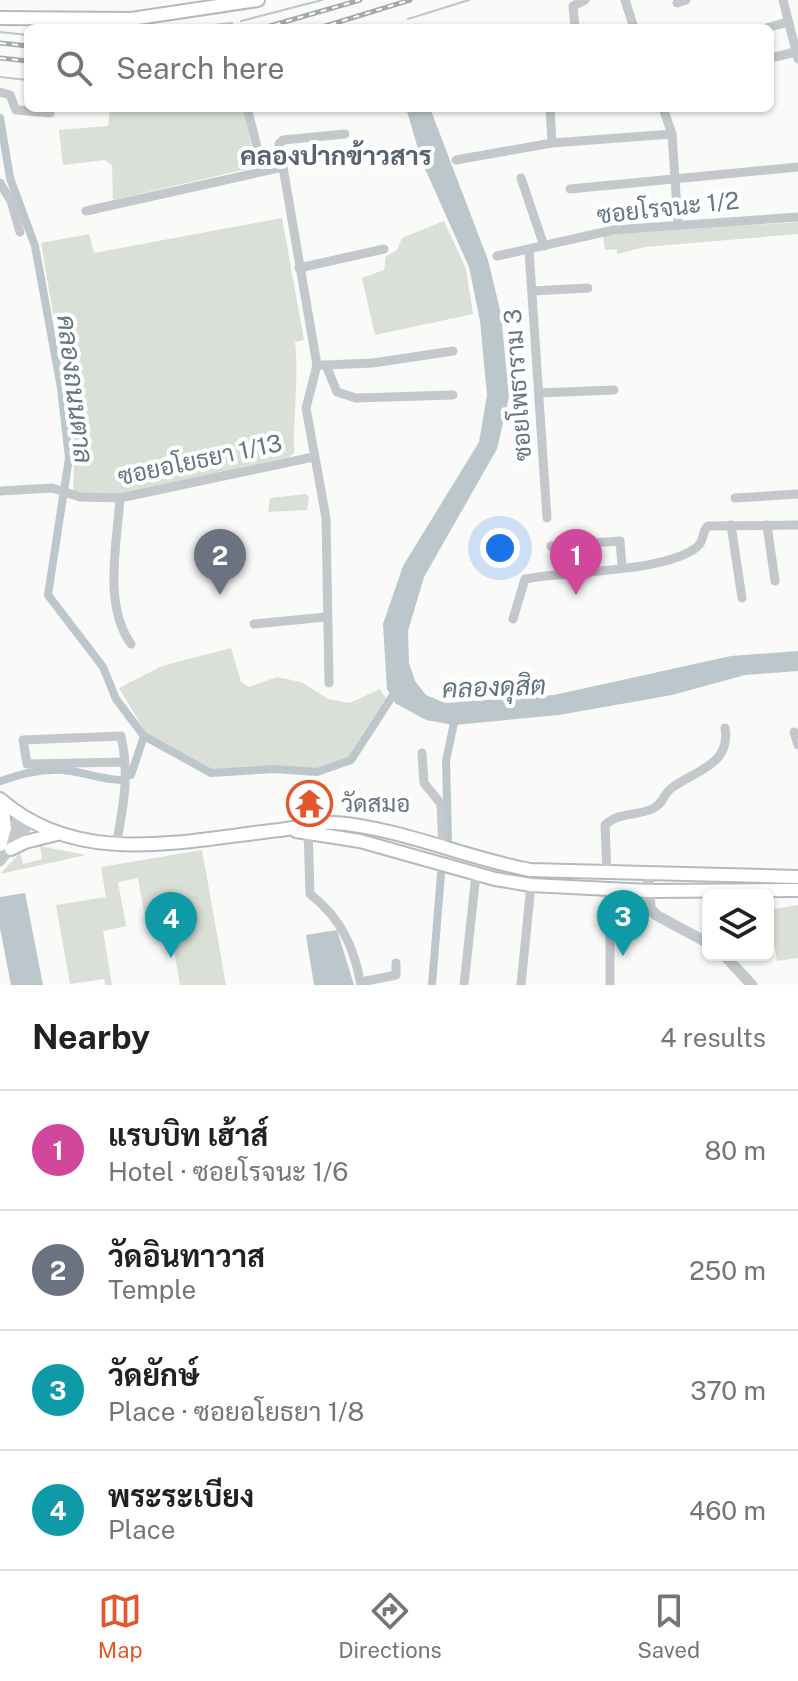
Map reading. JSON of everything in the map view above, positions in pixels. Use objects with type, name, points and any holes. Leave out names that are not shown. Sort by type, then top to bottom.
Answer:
[{"type":"main road","points":[[7,19],[107,21],[177,14],[258,0]]},
{"type":"main road","points":[[1,800],[4,847],[57,834]]},
{"type":"main road","points":[[1,800],[26,819],[57,834],[116,846],[353,825],[491,863],[530,870],[798,877]]},
{"type":"main road","points":[[308,829],[476,874],[531,885],[648,891],[798,890]]},
{"type":"street","points":[[176,0],[177,14]]},
{"type":"street","points":[[575,24],[573,6],[585,0]]},
{"type":"street","points":[[625,0],[633,24]]},
{"type":"street","points":[[774,58],[797,55],[783,0]]},
{"type":"street","points":[[774,26],[788,22]]},
{"type":"street","points":[[4,92],[16,110],[24,111]]},
{"type":"street","points":[[39,112],[50,113]]},
{"type":"street","points":[[248,112],[263,170]]},
{"type":"street","points":[[550,112],[552,143]]},
{"type":"street","points":[[664,112],[672,134],[678,224]]},
{"type":"street","points":[[345,134],[283,140],[279,144],[299,268],[321,365],[337,392],[356,398],[453,395]]},
{"type":"street","points":[[456,160],[552,143],[672,134]]},
{"type":"street","points":[[86,211],[283,167]]},
{"type":"street","points":[[570,189],[798,167]]},
{"type":"street","points":[[521,178],[544,246]]},
{"type":"street","points":[[0,183],[11,201],[20,232]]},
{"type":"street","name":"ซอยโรจนะ 1/2","points":[[497,256],[613,230],[798,217]]},
{"type":"street","points":[[299,268],[384,249]]},
{"type":"street","name":"ซอยโพธาราม 3","points":[[529,250],[547,518]]},
{"type":"street","points":[[532,291],[588,288]]},
{"type":"street","points":[[321,365],[373,363],[453,351]]},
{"type":"street","points":[[321,365],[306,408],[313,457],[325,499],[329,683]]},
{"type":"street","points":[[539,393],[614,390]]},
{"type":"street","name":"ซอยอโยธยา 1/13","points":[[0,491],[56,489],[72,495],[120,498],[313,457]]},
{"type":"street","points":[[735,498],[798,494]]},
{"type":"street","points":[[120,498],[116,603],[121,631],[131,644]]},
{"type":"street","points":[[731,525],[742,598]]},
{"type":"street","points":[[767,525],[775,581]]},
{"type":"street","points":[[513,619],[525,579],[659,563],[696,548],[708,526],[798,525]]},
{"type":"street","points":[[551,546],[620,541],[622,566]]},
{"type":"street","points":[[254,624],[326,617]]},
{"type":"street","points":[[607,874],[605,825],[616,817],[650,810],[663,802],[673,786],[691,779],[725,752],[728,744],[725,728]]},
{"type":"street","points":[[794,732],[798,745]]},
{"type":"street","points":[[116,846],[127,784],[125,762],[119,734],[26,737],[24,761],[27,764],[125,762]]},
{"type":"street","points":[[422,753],[424,783],[441,804],[443,848]]},
{"type":"street","points":[[0,861],[4,847],[26,819]]},
{"type":"street","points":[[308,829],[310,894],[338,920],[355,957],[361,983],[396,975],[396,963]]},
{"type":"street","points":[[464,985],[476,874]]},
{"type":"street","points":[[648,875],[650,908],[656,915],[702,940]]},
{"type":"street","points":[[521,985],[531,885]]},
{"type":"street","points":[[610,889],[610,985]]},
{"type":"street","points":[[730,961],[752,985]]},
{"type":"shaded area","points":[[110,112],[244,112],[256,167],[113,200],[112,165],[105,160],[63,165],[59,130],[108,126]]},
{"type":"shaded area","points":[[407,112],[432,112],[488,260],[501,314],[509,397],[497,449],[424,577],[408,631],[409,663],[415,681],[426,695],[445,703],[554,695],[731,656],[798,651],[798,671],[745,675],[672,695],[559,715],[454,725],[426,720],[395,703],[387,689],[383,624],[403,566],[479,442],[487,395],[480,321],[469,267],[422,162]]},
{"type":"shaded area","points":[[282,218],[304,340],[295,342],[294,453],[289,457],[121,496],[73,493],[75,442],[41,243],[89,234],[94,253]]},
{"type":"shaded area","points":[[444,221],[466,269],[473,314],[375,335],[362,278],[384,270],[386,256],[397,250],[402,238]]},
{"type":"shaded area","points":[[798,222],[798,234],[645,247],[617,254],[617,249],[605,250],[603,236],[617,234]]},
{"type":"shaded area","points":[[306,494],[309,497],[307,510],[268,512],[270,498]]},
{"type":"shaded area","points":[[231,648],[241,682],[249,687],[277,677],[301,682],[328,699],[350,703],[380,689],[386,698],[348,757],[317,769],[212,770],[146,733],[119,688],[162,666]]},
{"type":"shaded area","points":[[40,846],[86,855],[0,874],[20,853],[23,864],[42,859]]},
{"type":"shaded area","points":[[202,850],[226,985],[180,985],[169,919],[146,923],[138,878],[118,882],[126,926],[103,931],[112,985],[106,985],[104,979],[70,984],[56,905],[106,897],[101,867]]},
{"type":"shaded area","points":[[25,893],[43,985],[11,985],[0,928],[0,897]]},
{"type":"shaded area","points":[[798,905],[798,958],[777,961],[774,909]]},
{"type":"shaded area","points":[[337,930],[354,985],[314,985],[306,935]]},
{"type":"waterway","points":[[241,21],[322,0]]},
{"type":"waterway","points":[[408,19],[469,0]]},
{"type":"waterway","points":[[223,24],[232,23]]},
{"type":"waterway","points":[[0,32],[24,35]]},
{"type":"waterway","points":[[0,77],[24,80]]},
{"type":"waterway","name":"คลองถนนตาล","points":[[0,118],[10,178],[35,246],[61,388],[69,458],[48,595],[103,667],[116,699],[144,736],[211,773],[274,769],[317,772],[351,760],[397,689]]},
{"type":"waterway","points":[[448,839],[446,761],[455,718]]},
{"type":"waterway","name":"คลองดุสิต","points":[[131,775],[144,736]]},
{"type":"waterway","name":"คลองดุสิต","points":[[1,781],[45,770],[122,780]]},
{"type":"waterway","points":[[432,985],[441,874]]},
{"type":"railway","points":[[277,24],[360,0]]},
{"type":"railway","points":[[332,24],[410,0]]},
{"type":"railway","points":[[0,43],[24,46]]},
{"type":"railway","points":[[0,58],[24,61]]},
{"type":"place","name":"วัดอินทาวาส","points":[[220,595]]},
{"type":"place","name":"แรบบิท เฮ้าส์","points":[[576,595]]},
{"type":"place","name":"วัดสมอ","points":[[310,804]]},
{"type":"place","name":"วัดยักษ์","points":[[623,956]]},
{"type":"place","name":"พระระเบียง","points":[[171,958]]},
{"type":"district","name":"คลองปากข้าวสาร","points":[[336,156]]}]
